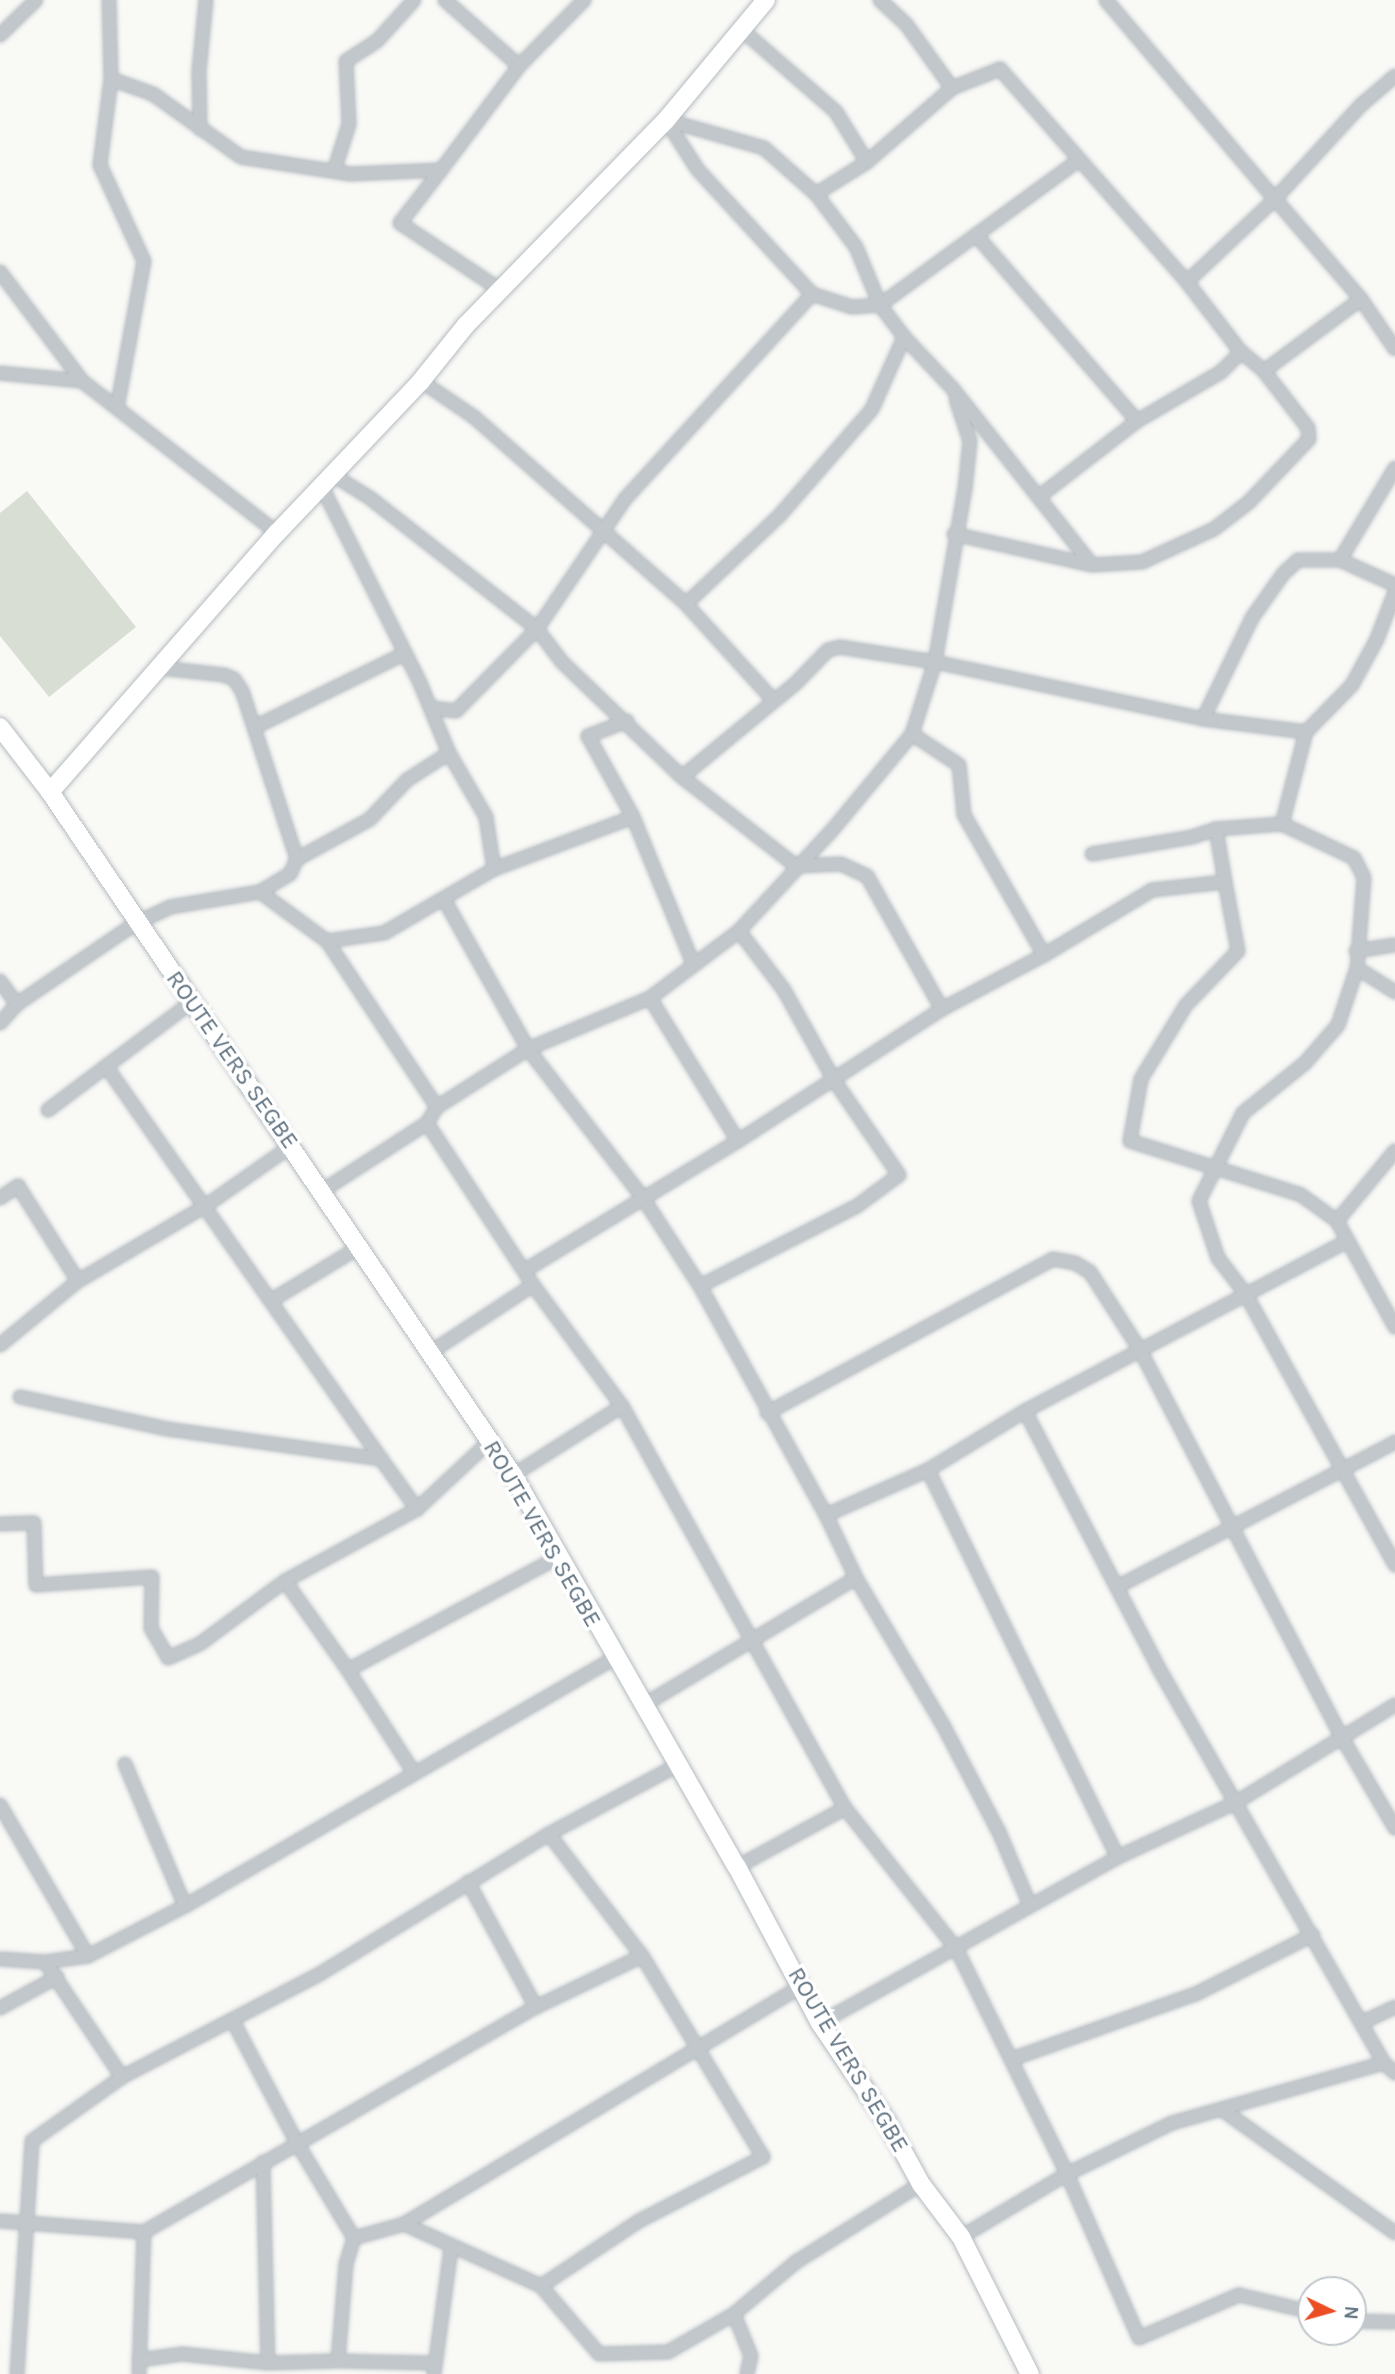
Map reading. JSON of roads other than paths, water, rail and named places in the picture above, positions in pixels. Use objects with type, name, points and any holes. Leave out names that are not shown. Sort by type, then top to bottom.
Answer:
[{"type":"main road","points":[[50,792],[277,533],[421,381],[499,289],[666,120],[766,0]]},
{"type":"main road","name":"ROUTE VERS SEGBE","points":[[2,733],[50,792],[136,923],[193,1001],[513,1475],[614,1658],[737,1867],[820,2023],[887,2122],[921,2184],[961,2237],[1030,2374]]},
{"type":"street","points":[[0,35],[36,0]]},
{"type":"street","points":[[109,0],[111,79],[100,166],[144,261],[117,408]]},
{"type":"street","points":[[200,129],[199,71],[206,0]]},
{"type":"street","points":[[334,171],[349,124],[346,61],[377,41],[414,0]]},
{"type":"street","points":[[444,0],[519,66]]},
{"type":"street","points":[[499,289],[400,223],[519,66],[584,0]]},
{"type":"street","points":[[880,0],[906,24],[952,88]]},
{"type":"street","points":[[1106,0],[1361,299],[1395,349]]},
{"type":"street","points":[[741,29],[836,112],[867,162]]},
{"type":"street","points":[[816,194],[867,162],[952,88],[1000,69],[1187,282],[1241,352],[1264,371],[1303,419],[1309,439],[1249,502],[1214,529],[1142,562],[1092,565],[954,534]]},
{"type":"street","points":[[1187,282],[1275,199],[1361,105],[1395,76]]},
{"type":"street","points":[[111,79],[153,94],[241,157],[334,171],[441,170]]},
{"type":"street","points":[[666,120],[698,170],[812,294],[852,307],[880,304],[1079,160]]},
{"type":"street","points":[[666,120],[764,148],[816,194],[856,247],[880,304],[904,337],[953,389],[1092,565]]},
{"type":"street","points":[[976,235],[1137,421]]},
{"type":"street","points":[[0,272],[82,380],[277,533]]},
{"type":"street","points":[[432,708],[456,711],[537,629],[605,533],[625,499],[812,294]]},
{"type":"street","points":[[1264,371],[1361,299]]},
{"type":"street","points":[[686,604],[780,515],[872,409],[904,337]]},
{"type":"street","points":[[1040,496],[1137,421],[1221,372],[1241,352]]},
{"type":"street","points":[[0,373],[82,380]]},
{"type":"street","points":[[421,381],[474,417],[686,604],[772,699]]},
{"type":"street","points":[[322,1191],[427,1123],[437,1107],[528,1049],[650,999],[693,963],[738,931],[834,828],[912,734],[935,662],[970,441],[953,389]]},
{"type":"street","points":[[1340,560],[1391,481],[1395,468]]},
{"type":"street","points":[[328,482],[370,498],[537,629],[562,662],[627,721],[682,777],[796,866],[841,864],[867,876],[942,1009]]},
{"type":"street","points":[[328,482],[404,654],[432,708],[449,753],[486,817],[494,869]]},
{"type":"street","points":[[1203,719],[1252,618],[1283,574],[1298,560],[1340,560],[1395,585]]},
{"type":"street","points":[[1282,824],[1306,732],[1352,685],[1377,639],[1395,592]]},
{"type":"street","points":[[682,777],[749,724],[772,699],[796,683],[828,650],[840,647],[935,662],[1203,719],[1306,732]]},
{"type":"street","points":[[255,727],[404,654]]},
{"type":"street","points":[[161,668],[234,679],[255,727],[297,859]]},
{"type":"street","points":[[627,721],[587,736],[633,817],[693,963]]},
{"type":"street","points":[[912,734],[959,765],[964,815],[1044,955]]},
{"type":"street","points":[[0,1023],[17,1004],[136,923],[170,907],[260,892],[290,874],[297,859],[370,819],[407,780],[449,753]]},
{"type":"street","points":[[327,940],[384,933],[445,901],[494,869],[633,817]]},
{"type":"street","points":[[1092,854],[1192,837],[1216,829],[1282,824],[1354,858],[1364,878],[1356,951],[1357,968],[1338,1025],[1305,1063],[1243,1113],[1199,1201],[1219,1258],[1245,1293],[1345,1469],[1395,1565]]},
{"type":"street","points":[[1216,829],[1238,951],[1186,1005],[1141,1079],[1130,1141],[1301,1195],[1337,1222],[1395,1327]]},
{"type":"street","points":[[524,1271],[738,1141],[942,1009],[1044,955],[1152,890],[1225,882]]},
{"type":"street","points":[[260,892],[327,940],[437,1107]]},
{"type":"street","points":[[445,901],[528,1049],[643,1198],[700,1286],[767,1413],[826,1515],[856,1578],[943,1725],[999,1832],[1030,1905]]},
{"type":"street","points":[[700,1286],[858,1206],[899,1175],[834,1080],[784,990],[738,931]]},
{"type":"street","points":[[1356,951],[1395,945]]},
{"type":"street","points":[[1357,968],[1395,992]]},
{"type":"street","points":[[0,981],[17,1004]]},
{"type":"street","points":[[650,999],[738,1141]]},
{"type":"street","points":[[48,1110],[193,1001]]},
{"type":"street","points":[[106,1066],[207,1205],[380,1459],[418,1509]]},
{"type":"street","points":[[427,1123],[533,1285],[622,1406],[845,1808],[957,1950],[1067,2174],[1139,2338],[1239,2295],[1297,2309]]},
{"type":"street","points":[[0,1345],[78,1281],[207,1205],[291,1146]]},
{"type":"street","points":[[1337,1222],[1395,1151]]},
{"type":"street","points":[[0,1198],[18,1186],[78,1281]]},
{"type":"street","points":[[826,1515],[928,1470],[1025,1411],[1074,1389],[1245,1293],[1346,1242]]},
{"type":"street","points":[[272,1300],[358,1248]]},
{"type":"street","points":[[767,1413],[1053,1259],[1075,1263],[1090,1272],[1140,1350],[1341,1736],[1395,1828]]},
{"type":"street","points":[[431,1352],[533,1285]]},
{"type":"street","points":[[20,1396],[167,1429],[380,1459]]},
{"type":"street","points":[[513,1475],[622,1406]]},
{"type":"street","points":[[1025,1411],[1235,1803],[1363,2022],[1384,2063],[1395,2073]]},
{"type":"street","points":[[1118,1587],[1395,1441]]},
{"type":"street","points":[[0,1524],[34,1522],[36,1585],[152,1577],[151,1628],[168,1658],[201,1643],[285,1581],[418,1509],[489,1442]]},
{"type":"street","points":[[928,1470],[1118,1857]]},
{"type":"street","points":[[348,1670],[559,1557]]},
{"type":"street","points":[[642,1706],[856,1578]]},
{"type":"street","points":[[285,1581],[348,1670],[414,1773]]},
{"type":"street","points":[[0,1959],[44,1962],[88,1956],[184,1906],[614,1658]]},
{"type":"street","points":[[820,2023],[957,1950],[1030,1905],[1118,1857],[1235,1803],[1395,1705]]},
{"type":"street","points":[[125,1764],[184,1906]]},
{"type":"street","points":[[17,2374],[32,2141],[122,2077],[318,1975],[549,1834],[676,1766]]},
{"type":"street","points":[[0,1805],[88,1956]]},
{"type":"street","points":[[737,1867],[845,1808]]},
{"type":"street","points":[[541,2286],[639,2221],[763,2157],[642,1956],[549,1834]]},
{"type":"street","points":[[468,1882],[537,2007]]},
{"type":"street","points":[[1012,2059],[1196,1994],[1313,1935]]},
{"type":"street","points":[[0,2221],[144,2232],[537,2007],[642,1956]]},
{"type":"street","points":[[44,1962],[57,1977],[122,2077]]},
{"type":"street","points":[[0,2008],[57,1977]]},
{"type":"street","points":[[354,2238],[404,2224],[700,2049],[801,1986]]},
{"type":"street","points":[[1363,2022],[1395,2007]]},
{"type":"street","points":[[233,2021],[297,2143],[354,2238],[346,2264],[338,2361]]},
{"type":"street","points":[[961,2237],[1067,2174],[1172,2123],[1224,2111],[1384,2063]]},
{"type":"street","points":[[1224,2111],[1395,2233]]},
{"type":"street","points":[[263,2162],[268,2363]]},
{"type":"street","points":[[404,2224],[451,2248],[541,2286],[599,2354],[668,2352],[734,2314],[796,2262],[921,2184]]},
{"type":"street","points":[[139,2374],[144,2232]]},
{"type":"street","points":[[139,2360],[182,2354],[268,2363],[338,2361],[434,2368],[451,2248]]},
{"type":"street","points":[[734,2314],[751,2356],[747,2374]]},
{"type":"street","points":[[1367,2321],[1395,2322]]}]
